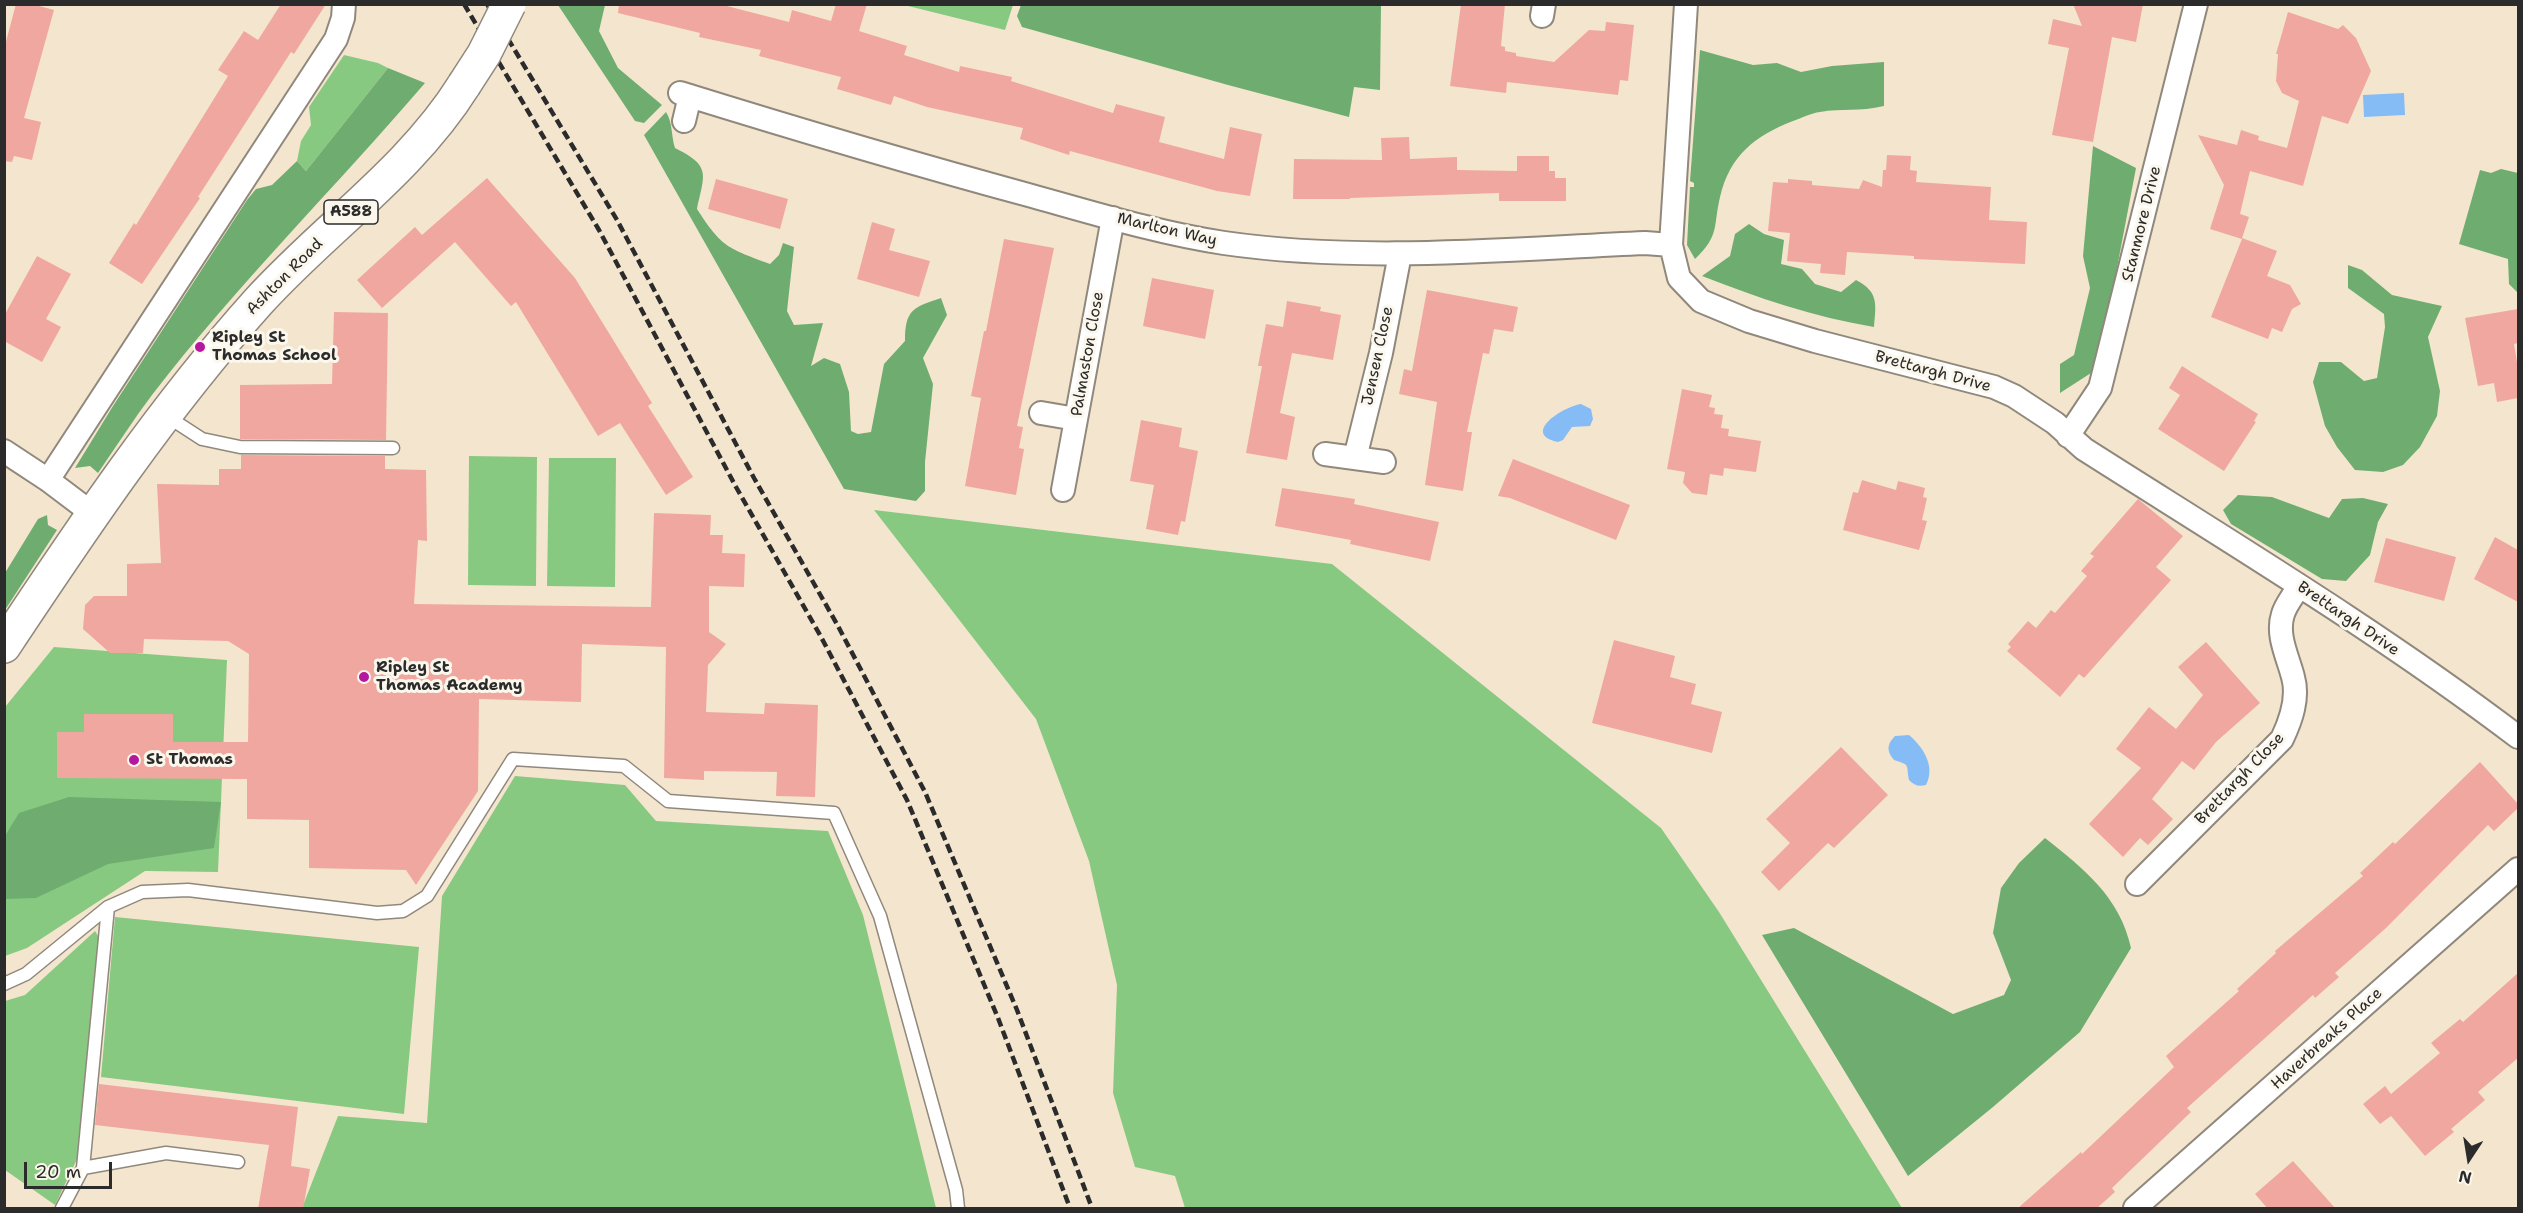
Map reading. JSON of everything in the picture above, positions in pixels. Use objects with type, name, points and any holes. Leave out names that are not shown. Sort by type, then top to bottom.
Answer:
[{"type":"main road","name":"Ashton Road","points":[[4,646],[164,414],[259,301],[434,129],[484,54],[509,4]]},
{"type":"street","points":[[48,480],[336,39],[344,18],[344,4]]},
{"type":"street","name":"Brettargh Drive","points":[[1686,4],[1671,245],[1679,278],[1701,302],[1749,321],[1815,341],[1987,385],[2014,396],[2055,423],[2084,448],[2300,586],[2475,704],[2518,737]]},
{"type":"street","name":"Stanmore Drive","points":[[2068,436],[2100,388],[2196,4]]},
{"type":"street","name":"Marlton Way","points":[[684,121],[685,95],[966,178],[1113,218],[1223,243],[1300,251],[1400,254],[1645,243],[1671,245]]},
{"type":"street","name":"Palmaston Close","points":[[1063,490],[1113,218]]},
{"type":"street","name":"Jensen Close","points":[[1355,458],[1381,353],[1400,254]]},
{"type":"street","points":[[1041,413],[1076,419]]},
{"type":"street","points":[[4,451],[93,514]]},
{"type":"street","points":[[1324,454],[1384,462]]},
{"type":"street","name":"Brettargh Close","points":[[2137,884],[2282,739],[2289,726],[2295,699],[2294,679],[2281,637],[2282,614],[2300,586]]},
{"type":"street","name":"Haverbreaks Place","points":[[2135,1209],[2518,869]]},
{"type":"lane","points":[[164,414],[202,439],[240,447],[393,448]]},
{"type":"lane","points":[[4,984],[26,974],[108,907],[142,892],[188,890],[377,913],[403,911],[427,896],[513,759],[624,766],[668,801],[834,813],[880,916],[956,1190],[958,1209]]},
{"type":"lane","points":[[63,1209],[83,1168],[108,907]]},
{"type":"lane","points":[[83,1168],[166,1153],[238,1162]]},
{"type":"green space","points":[[1013,4],[1005,30],[904,5]]},
{"type":"green space","points":[[558,5],[605,5],[599,31],[618,68],[662,105],[644,123],[635,121]]},
{"type":"green space","points":[[1021,5],[1381,5],[1380,90],[1354,87],[1349,117],[1022,27],[1017,16]]},
{"type":"green space","points":[[1700,50],[1753,65],[1777,63],[1801,72],[1832,66],[1884,62],[1884,106],[1813,113],[1767,133],[1746,149],[1737,158],[1724,182],[1712,237],[1695,259],[1687,245],[1690,187],[1694,187],[1694,183],[1690,181]]},
{"type":"green space","points":[[344,55],[378,63],[388,68],[306,171],[297,161],[301,141],[311,125],[309,107]]},
{"type":"green space","points":[[388,68],[425,83],[217,315],[145,404],[98,473],[90,466],[75,468],[247,200],[256,189],[272,185],[297,161],[306,171]]},
{"type":"green space","points":[[666,112],[675,148],[687,154],[700,166],[703,179],[697,209],[713,232],[735,250],[770,264],[779,255],[783,243],[794,247],[787,311],[794,325],[823,323],[811,366],[824,358],[840,364],[849,392],[851,431],[858,434],[871,432],[884,364],[905,341],[909,316],[917,307],[941,298],[947,315],[923,358],[933,384],[925,462],[925,491],[916,501],[844,489],[644,135]]},
{"type":"green space","points":[[2093,146],[2136,168],[2104,336],[2091,373],[2060,393],[2060,364],[2074,355],[2090,288],[2083,256]]},
{"type":"green space","points":[[2501,169],[2518,173],[2518,293],[2509,284],[2508,259],[2459,244],[2480,170],[2491,173]]},
{"type":"green space","points":[[1749,224],[1764,234],[1784,240],[1781,264],[1802,269],[1815,284],[1841,292],[1856,280],[1869,289],[1874,299],[1874,327],[1786,306],[1702,276],[1730,256],[1735,234]]},
{"type":"green space","points":[[2348,265],[2362,270],[2392,295],[2442,306],[2428,337],[2440,391],[2437,416],[2420,447],[2403,465],[2383,472],[2355,470],[2337,447],[2325,426],[2313,382],[2319,362],[2341,362],[2364,381],[2377,378],[2385,327],[2384,314],[2348,288]]},
{"type":"green space","points":[[469,456],[537,457],[536,586],[468,585]]},
{"type":"green space","points":[[549,458],[616,458],[615,587],[547,586]]},
{"type":"green space","points":[[2238,495],[2272,497],[2329,518],[2342,499],[2363,498],[2388,504],[2378,522],[2370,555],[2346,581],[2322,579],[2231,524],[2223,510]]},
{"type":"green space","points":[[874,510],[1332,564],[1661,828],[1719,912],[1902,1208],[1185,1208],[1175,1176],[1135,1167],[1113,1093],[1117,985],[1089,861],[1036,719]]},
{"type":"green space","points":[[47,515],[48,525],[57,530],[5,610],[5,573],[38,519]]},
{"type":"green space","points":[[54,647],[227,660],[218,872],[145,871],[27,948],[5,956],[5,707]]},
{"type":"green space","points":[[515,776],[625,785],[656,821],[828,831],[863,915],[936,1208],[302,1208],[338,1116],[427,1123],[442,896]]},
{"type":"green space","points":[[69,797],[221,802],[214,848],[108,864],[36,898],[5,899],[5,836],[19,813]]},
{"type":"green space","points":[[2045,838],[2086,873],[2109,899],[2126,930],[2131,948],[2080,1032],[1908,1176],[1762,935],[1794,928],[1953,1014],[2004,995],[2011,980],[1993,933],[2001,888],[2019,863]]},
{"type":"green space","points":[[115,917],[419,947],[404,1114],[101,1077]]},
{"type":"green space","points":[[95,931],[100,939],[80,1153],[55,1205],[5,1170],[5,1001],[25,995]]},
{"type":"water","points":[[2404,93],[2405,115],[2364,117],[2363,95]]},
{"type":"water","points":[[1581,404],[1591,409],[1593,419],[1590,426],[1572,427],[1563,440],[1558,442],[1543,433],[1544,427],[1556,415]]},
{"type":"water","points":[[1909,735],[1927,757],[1930,771],[1926,785],[1918,786],[1911,782],[1907,766],[1894,760],[1890,754],[1889,745],[1895,736]]},
{"type":"building","points":[[16,4],[32,4],[54,10],[24,118],[41,122],[32,160],[14,156],[12,162],[4,161],[4,49]]},
{"type":"building","points":[[281,4],[326,4],[294,54],[291,52],[198,197],[200,198],[142,284],[109,263],[134,223],[136,225],[228,76],[218,70],[244,31],[258,40]]},
{"type":"building","points":[[619,4],[719,4],[789,22],[792,10],[831,21],[836,4],[867,4],[859,31],[907,46],[904,55],[959,72],[960,66],[1012,77],[1011,81],[1113,113],[1116,104],[1165,117],[1159,142],[1224,159],[1230,127],[1262,134],[1250,196],[1217,191],[1070,151],[1069,155],[1020,139],[1023,128],[927,107],[894,96],[891,105],[837,89],[841,77],[759,56],[761,50],[699,37],[700,33],[618,13]]},
{"type":"building","points":[[1461,4],[1505,4],[1501,46],[1505,47],[1505,51],[1516,53],[1516,56],[1554,62],[1589,30],[1605,31],[1606,22],[1634,25],[1628,81],[1620,80],[1618,95],[1507,82],[1506,93],[1450,86]]},
{"type":"building","points":[[2073,4],[2143,4],[2136,42],[2112,37],[2093,142],[2052,135],[2069,48],[2048,44],[2053,19],[2082,26]]},
{"type":"building","points":[[2288,12],[2338,29],[2343,25],[2356,38],[2371,71],[2348,124],[2322,116],[2303,186],[2250,171],[2240,214],[2249,217],[2242,238],[2277,251],[2267,276],[2290,285],[2301,304],[2292,309],[2282,332],[2272,328],[2268,339],[2211,317],[2242,239],[2210,229],[2224,185],[2198,135],[2237,145],[2241,130],[2259,136],[2258,140],[2287,148],[2299,101],[2282,93],[2276,81],[2278,54],[2276,54]]},
{"type":"building","points":[[1409,137],[1410,159],[1457,157],[1457,170],[1517,171],[1517,156],[1549,156],[1549,171],[1555,171],[1555,178],[1566,178],[1566,201],[1499,201],[1499,193],[1293,199],[1294,159],[1382,160],[1381,138]]},
{"type":"building","points":[[1887,155],[1911,156],[1910,170],[1917,171],[1916,182],[1991,187],[1989,220],[2027,222],[2025,264],[1914,259],[1914,256],[1847,252],[1845,275],[1820,273],[1821,264],[1787,261],[1790,233],[1768,231],[1773,182],[1788,183],[1788,179],[1812,181],[1812,185],[1859,189],[1863,180],[1882,187]]},
{"type":"building","points":[[487,178],[575,278],[652,403],[648,406],[693,477],[666,495],[620,423],[598,436],[516,302],[511,306],[455,242],[382,308],[357,280],[415,227],[422,235]]},
{"type":"building","points":[[716,179],[788,199],[780,229],[708,209]]},
{"type":"building","points":[[872,222],[895,229],[889,250],[930,261],[919,297],[857,279]]},
{"type":"building","points":[[1004,239],[1054,248],[1017,426],[1023,427],[1019,448],[1024,449],[1016,495],[965,486],[981,398],[971,396]]},
{"type":"building","points":[[37,256],[71,274],[46,319],[61,327],[42,362],[4,341],[4,316]]},
{"type":"building","points":[[1152,278],[1214,290],[1205,339],[1143,326]]},
{"type":"building","points":[[1427,290],[1518,307],[1513,332],[1494,329],[1489,354],[1483,353],[1467,432],[1472,432],[1463,491],[1425,485],[1437,402],[1399,394],[1404,369],[1412,371]]},
{"type":"building","points":[[1287,301],[1321,307],[1320,311],[1341,315],[1333,360],[1292,353],[1280,413],[1295,417],[1287,460],[1246,453],[1262,366],[1258,366],[1266,324],[1283,327]]},
{"type":"building","points":[[2518,309],[2518,343],[2514,344],[2518,368],[2518,398],[2497,402],[2494,383],[2478,386],[2465,318]]},
{"type":"building","points":[[334,312],[388,313],[386,440],[240,439],[240,385],[332,384]]},
{"type":"building","points":[[2182,366],[2258,414],[2254,421],[2256,422],[2224,471],[2158,429],[2180,395],[2169,388]]},
{"type":"building","points":[[1682,389],[1712,395],[1709,407],[1715,408],[1714,414],[1723,415],[1721,428],[1729,429],[1728,436],[1761,441],[1756,472],[1724,468],[1723,476],[1710,474],[1707,495],[1692,493],[1683,483],[1685,472],[1667,469]]},
{"type":"building","points":[[1141,420],[1182,428],[1179,447],[1198,451],[1185,522],[1181,521],[1178,535],[1146,529],[1154,485],[1130,481]]},
{"type":"building","name":"Ripley St Thomas Academy","points":[[241,455],[385,456],[385,469],[426,470],[427,541],[418,540],[414,604],[651,607],[654,513],[711,515],[710,535],[723,535],[722,553],[745,554],[744,587],[709,586],[709,632],[726,644],[708,665],[706,712],[764,714],[765,703],[818,705],[815,797],[776,796],[777,772],[704,771],[704,780],[664,778],[666,647],[582,644],[581,702],[479,699],[478,791],[416,885],[406,870],[309,868],[309,820],[247,819],[247,779],[57,778],[57,732],[84,732],[84,714],[173,714],[173,742],[248,742],[249,654],[228,641],[144,639],[143,653],[110,653],[83,629],[85,605],[94,596],[127,596],[127,564],[161,563],[157,484],[219,485],[219,469],[241,469]]},
{"type":"building","points":[[1513,459],[1630,505],[1616,540],[1510,498],[1498,496]]},
{"type":"building","points":[[1862,480],[1896,490],[1898,481],[1925,488],[1923,497],[1927,498],[1922,520],[1927,521],[1919,550],[1843,530],[1853,492],[1858,493]]},
{"type":"building","points":[[1282,488],[1355,499],[1354,504],[1439,522],[1430,561],[1350,544],[1351,540],[1275,526]]},
{"type":"building","points":[[2138,499],[2183,536],[2156,567],[2171,580],[2084,678],[2079,674],[2060,697],[2007,651],[2011,647],[2008,644],[2028,621],[2036,628],[2051,610],[2055,613],[2087,576],[2081,571],[2094,556],[2090,554]]},
{"type":"building","points":[[2495,537],[2518,550],[2518,602],[2474,579]]},
{"type":"building","points":[[2386,538],[2456,557],[2444,601],[2374,582]]},
{"type":"building","points":[[1614,640],[1675,656],[1670,677],[1696,684],[1691,704],[1722,712],[1712,753],[1592,723]]},
{"type":"building","points":[[2206,642],[2260,703],[2216,742],[2194,770],[2182,761],[2152,799],[2173,819],[2148,845],[2140,838],[2123,857],[2089,824],[2141,768],[2116,749],[2149,707],[2176,729],[2203,695],[2178,667]]},
{"type":"building","points":[[1841,747],[1888,795],[1834,848],[1828,843],[1779,891],[1761,872],[1790,843],[1766,819]]},
{"type":"building","points":[[2480,762],[2518,804],[2518,808],[2494,831],[2488,825],[2386,928],[2335,973],[2339,977],[2315,998],[2313,995],[2187,1108],[2191,1112],[2112,1188],[2115,1192],[2096,1209],[2017,1209],[2081,1152],[2082,1154],[2174,1067],[2166,1056],[2239,991],[2237,989],[2276,953],[2275,951],[2363,876],[2360,873],[2393,842],[2395,844]]},
{"type":"building","points":[[2518,973],[2518,1058],[2478,1092],[2485,1100],[2451,1129],[2454,1132],[2425,1156],[2391,1116],[2380,1124],[2363,1104],[2385,1086],[2391,1094],[2440,1053],[2431,1043],[2460,1019],[2463,1022]]},
{"type":"building","points":[[99,1084],[298,1107],[291,1166],[310,1169],[303,1209],[258,1209],[269,1145],[95,1125]]},
{"type":"building","points":[[2293,1161],[2336,1209],[2268,1209],[2255,1194]]},
{"type":"railway","points":[[464,4],[599,230],[736,487],[820,635],[907,800],[998,1018],[1070,1208]]},
{"type":"railway","points":[[487,4],[617,220],[754,478],[838,626],[925,792],[1017,1010],[1092,1208]]},
{"type":"place","name":"Ripley St Thomas School","points":[[200,347]]},
{"type":"place","name":"Ripley St Thomas Academy","points":[[364,677]]},
{"type":"place","name":"St Thomas","points":[[134,760]]}]
